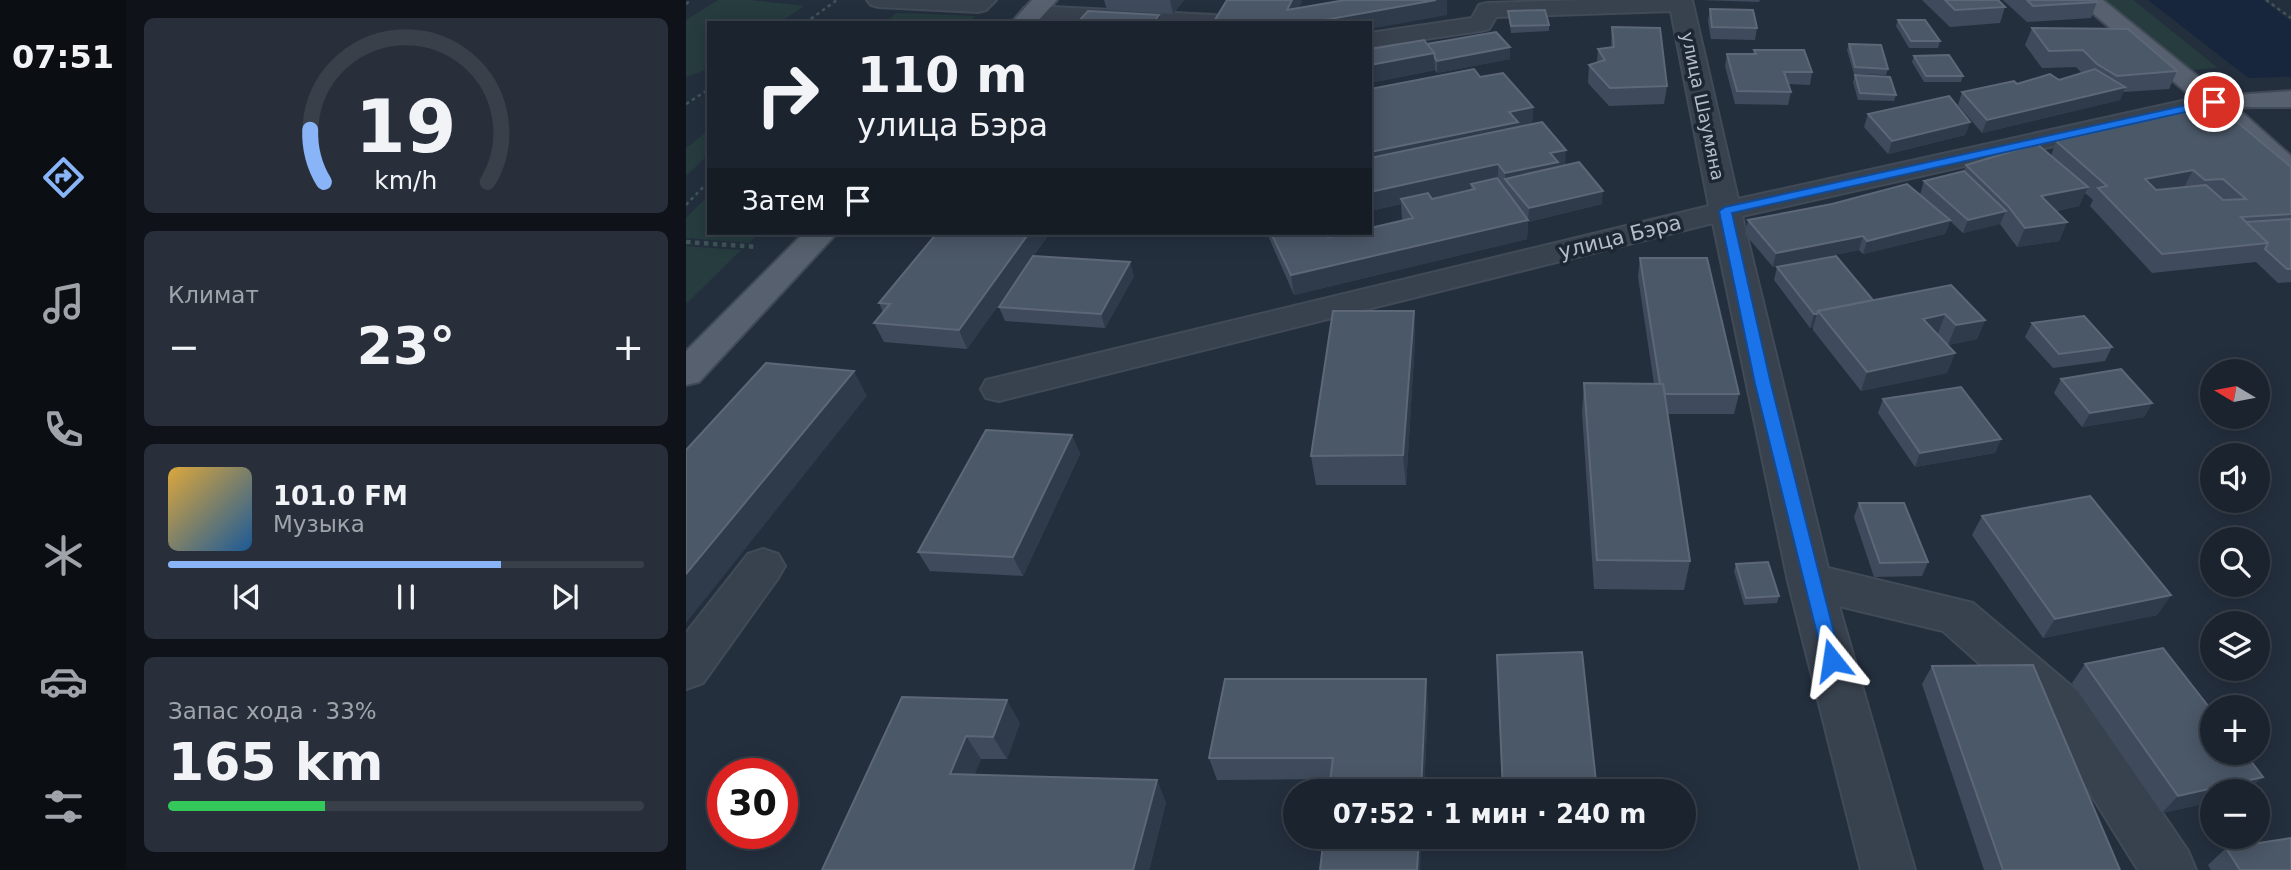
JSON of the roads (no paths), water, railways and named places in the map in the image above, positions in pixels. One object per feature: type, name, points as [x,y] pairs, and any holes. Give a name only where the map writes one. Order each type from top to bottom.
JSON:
[{"type":"main road","points":[[2089,0],[2228,102],[2291,171]]},
{"type":"main road","points":[[2228,102],[2291,99]]},
{"type":"main road","points":[[686,373],[819,235]]},
{"type":"street","points":[[879,0],[978,5],[984,0]]},
{"type":"street","points":[[1215,21],[1228,0]]},
{"type":"street","points":[[1372,40],[1481,24],[1487,10],[1680,2]]},
{"type":"street","name":"улица Шаумяна","points":[[1680,2],[1810,581],[1888,870]]},
{"type":"street","points":[[1033,12],[1196,21]]},
{"type":"street","name":"улица Бэра","points":[[999,389],[1725,211],[2228,102]]},
{"type":"street","points":[[686,669],[763,566]]},
{"type":"street","points":[[1810,581],[1957,615],[2064,709],[2169,870]]},
{"type":"water","points":[[2148,0],[2263,0],[2291,21],[2291,111]]}]
